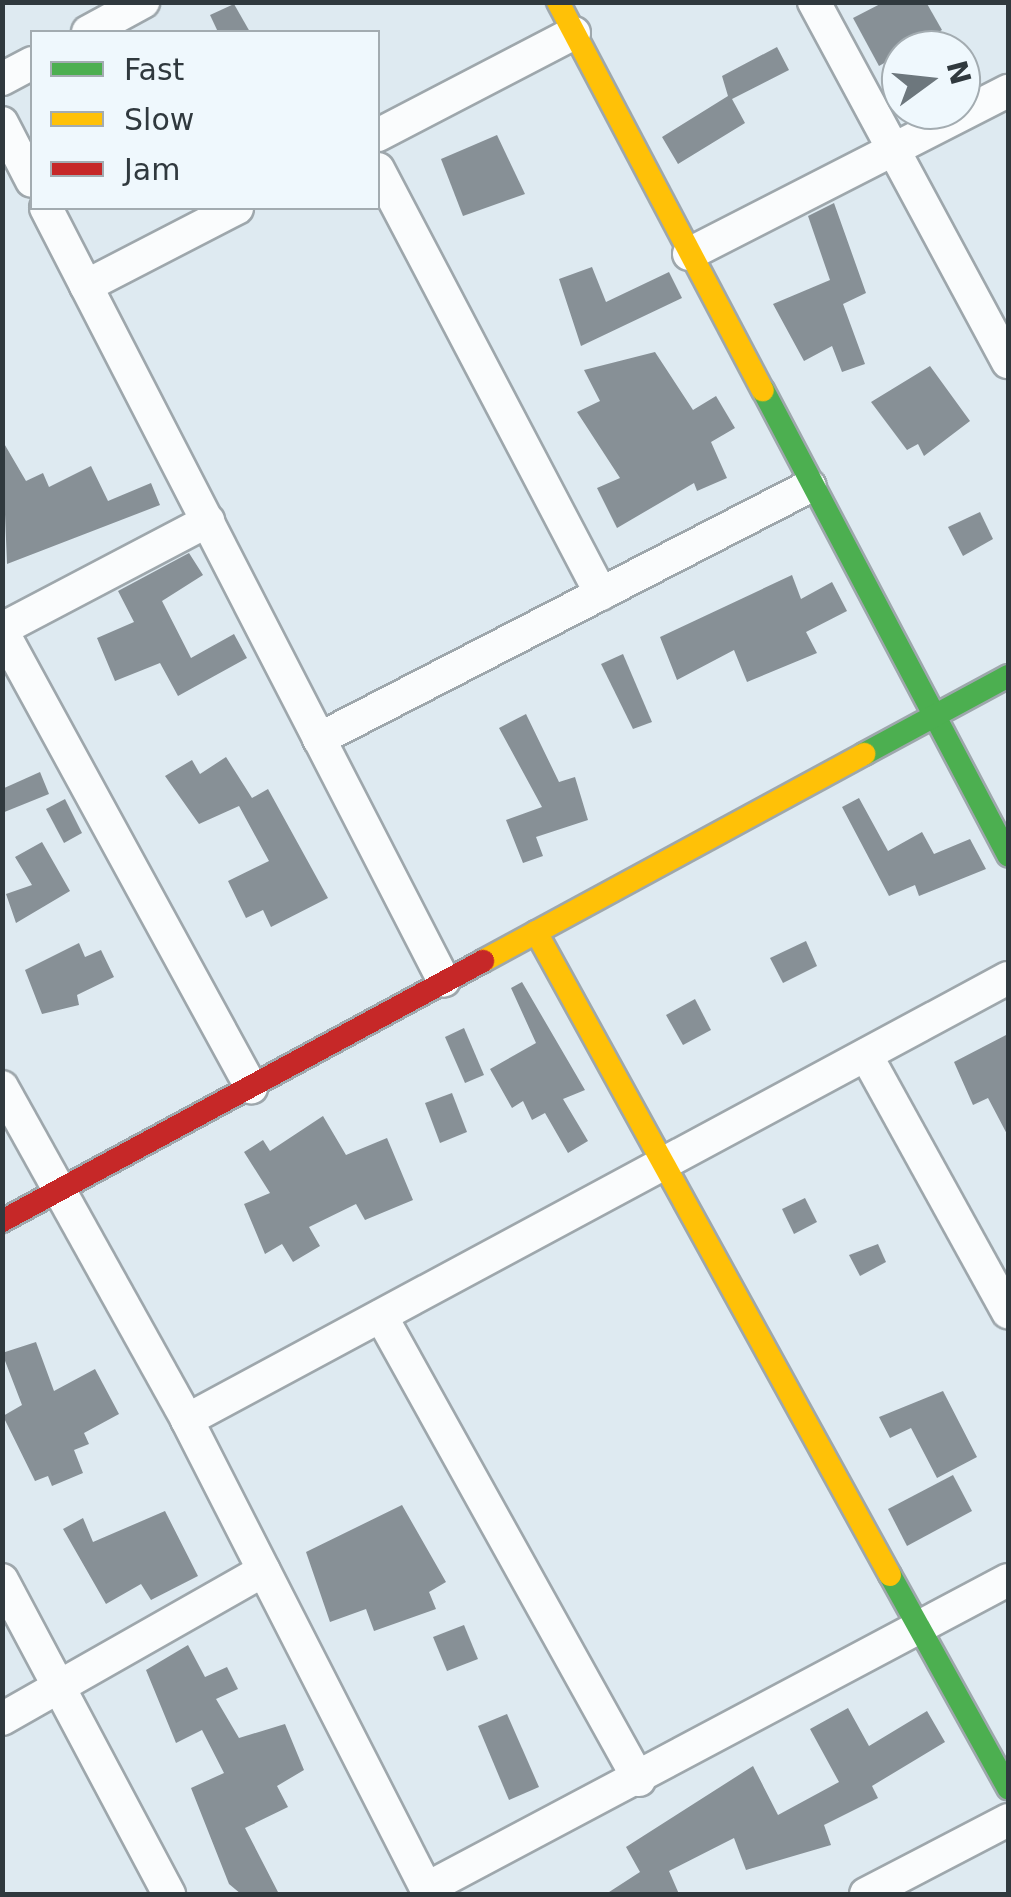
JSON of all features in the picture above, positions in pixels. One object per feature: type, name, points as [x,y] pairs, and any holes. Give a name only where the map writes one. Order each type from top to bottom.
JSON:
[{"type":"street","points":[[92,30],[144,2]]},
{"type":"street","points":[[558,2],[931,718],[1008,855]]},
{"type":"street","points":[[814,2],[1008,362]]},
{"type":"street","points":[[380,133],[574,33]]},
{"type":"street","points":[[2,79],[30,64]]},
{"type":"street","points":[[689,254],[1008,91]]},
{"type":"street","points":[[2,123],[30,177]]},
{"type":"street","points":[[380,173],[601,594]]},
{"type":"street","points":[[47,210],[444,982]]},
{"type":"street","points":[[86,286],[233,210]]},
{"type":"street","points":[[319,739],[810,486]]},
{"type":"street","points":[[208,521],[2,630],[251,1087]]},
{"type":"street","points":[[2,1222],[1008,676]]},
{"type":"street","points":[[536,932],[660,1166],[1008,1788]]},
{"type":"street","points":[[187,1420],[1008,978]]},
{"type":"street","points":[[866,1054],[1008,1312]]},
{"type":"street","points":[[2,1087],[187,1420],[428,1892],[1008,1580]]},
{"type":"street","points":[[380,1316],[639,1780]]},
{"type":"street","points":[[2,1719],[264,1570]]},
{"type":"street","points":[[2,1580],[169,1894]]},
{"type":"street","points":[[866,1894],[1008,1820]]},
{"type":"building","points":[[884,2],[926,2],[942,30],[881,30],[879,66],[853,18]]},
{"type":"building","points":[[234,4],[249,30],[217,30],[210,15]]},
{"type":"building","points":[[777,47],[789,70],[732,99],[745,123],[678,164],[662,137],[728,96],[722,76]]},
{"type":"building","points":[[497,135],[525,194],[463,216],[441,159]]},
{"type":"building","points":[[834,203],[866,293],[843,304],[865,364],[842,372],[832,346],[804,361],[773,304],[830,280],[808,216]]},
{"type":"building","points":[[592,267],[606,302],[669,272],[682,298],[581,346],[559,279]]},
{"type":"building","points":[[655,352],[693,410],[716,396],[735,428],[711,442],[727,478],[697,491],[694,483],[617,528],[597,488],[620,478],[577,412],[600,401],[584,370]]},
{"type":"building","points":[[930,366],[970,421],[924,456],[918,444],[907,450],[871,402]]},
{"type":"building","points":[[2,440],[26,481],[43,473],[49,487],[91,466],[108,501],[151,483],[160,505],[7,564]]},
{"type":"building","points":[[980,512],[993,539],[963,556],[948,527]]},
{"type":"building","points":[[189,553],[203,575],[162,601],[191,658],[234,634],[247,658],[178,696],[160,663],[115,681],[97,638],[134,622],[118,591]]},
{"type":"building","points":[[792,575],[801,599],[832,582],[847,611],[806,632],[817,653],[747,682],[734,650],[677,680],[660,637]]},
{"type":"building","points":[[623,654],[652,722],[633,729],[601,664]]},
{"type":"building","points":[[526,714],[559,782],[575,777],[588,820],[536,837],[543,856],[523,863],[506,820],[542,807],[499,728]]},
{"type":"building","points":[[226,757],[252,798],[268,789],[328,898],[271,927],[263,910],[246,918],[228,881],[269,861],[239,806],[199,824],[165,776],[192,760],[200,774]]},
{"type":"building","points":[[40,772],[49,794],[2,813],[2,789]]},
{"type":"building","points":[[859,798],[888,851],[922,832],[934,854],[970,839],[986,869],[919,896],[915,885],[889,896],[842,807]]},
{"type":"building","points":[[65,799],[82,833],[64,843],[46,809]]},
{"type":"building","points":[[42,842],[70,891],[16,923],[6,894],[32,885],[15,857]]},
{"type":"building","points":[[806,941],[817,966],[783,983],[770,958]]},
{"type":"building","points":[[79,943],[85,957],[101,950],[114,977],[77,995],[79,1005],[42,1014],[25,970]]},
{"type":"building","points":[[522,982],[585,1090],[563,1099],[588,1141],[568,1153],[545,1113],[532,1120],[523,1101],[512,1108],[490,1069],[536,1043],[511,988]]},
{"type":"building","points":[[695,999],[711,1030],[683,1045],[666,1015]]},
{"type":"building","points":[[464,1028],[484,1075],[465,1083],[445,1037]]},
{"type":"building","points":[[1008,1034],[1008,1136],[988,1098],[973,1105],[954,1062]]},
{"type":"building","points":[[452,1093],[467,1132],[440,1143],[425,1103]]},
{"type":"building","points":[[323,1116],[346,1155],[387,1138],[413,1200],[365,1220],[356,1204],[309,1227],[320,1246],[293,1262],[282,1244],[265,1254],[244,1204],[270,1193],[244,1152],[263,1140],[270,1151]]},
{"type":"building","points":[[805,1198],[817,1222],[794,1234],[782,1209]]},
{"type":"building","points":[[878,1244],[886,1262],[860,1276],[849,1255]]},
{"type":"building","points":[[36,1342],[54,1391],[95,1369],[119,1414],[84,1433],[89,1444],[74,1450],[83,1473],[52,1486],[48,1476],[35,1481],[3,1416],[22,1405],[2,1353]]},
{"type":"building","points":[[943,1391],[977,1457],[937,1478],[911,1428],[890,1438],[879,1417]]},
{"type":"building","points":[[953,1475],[972,1511],[907,1546],[888,1509]]},
{"type":"building","points":[[402,1505],[446,1582],[429,1592],[436,1609],[374,1631],[366,1609],[330,1622],[306,1552]]},
{"type":"building","points":[[165,1511],[198,1576],[151,1600],[141,1584],[106,1604],[63,1529],[83,1518],[93,1542]]},
{"type":"building","points":[[464,1625],[478,1659],[447,1671],[433,1637]]},
{"type":"building","points":[[188,1645],[205,1677],[227,1667],[238,1689],[216,1699],[239,1738],[285,1724],[304,1770],[277,1786],[288,1807],[245,1828],[279,1894],[241,1894],[229,1884],[191,1788],[224,1773],[202,1730],[176,1743],[146,1670]]},
{"type":"building","points":[[848,1708],[869,1746],[927,1711],[945,1742],[872,1786],[878,1798],[824,1825],[831,1845],[746,1870],[734,1838],[669,1871],[679,1894],[606,1894],[640,1872],[626,1847],[753,1766],[778,1815],[839,1782],[810,1729]]},
{"type":"building","points":[[507,1714],[539,1787],[509,1800],[478,1726]]},
{"type":"traffic: fast","points":[[763,390],[1008,855]]},
{"type":"traffic: fast","points":[[864,754],[1008,676]]},
{"type":"traffic: fast","points":[[890,1575],[1008,1788]]},
{"type":"traffic: slow","points":[[558,2],[763,390]]},
{"type":"traffic: slow","points":[[483,961],[864,754]]},
{"type":"traffic: slow","points":[[536,932],[890,1575]]},
{"type":"traffic: jam","points":[[2,1221],[483,961]]}]
